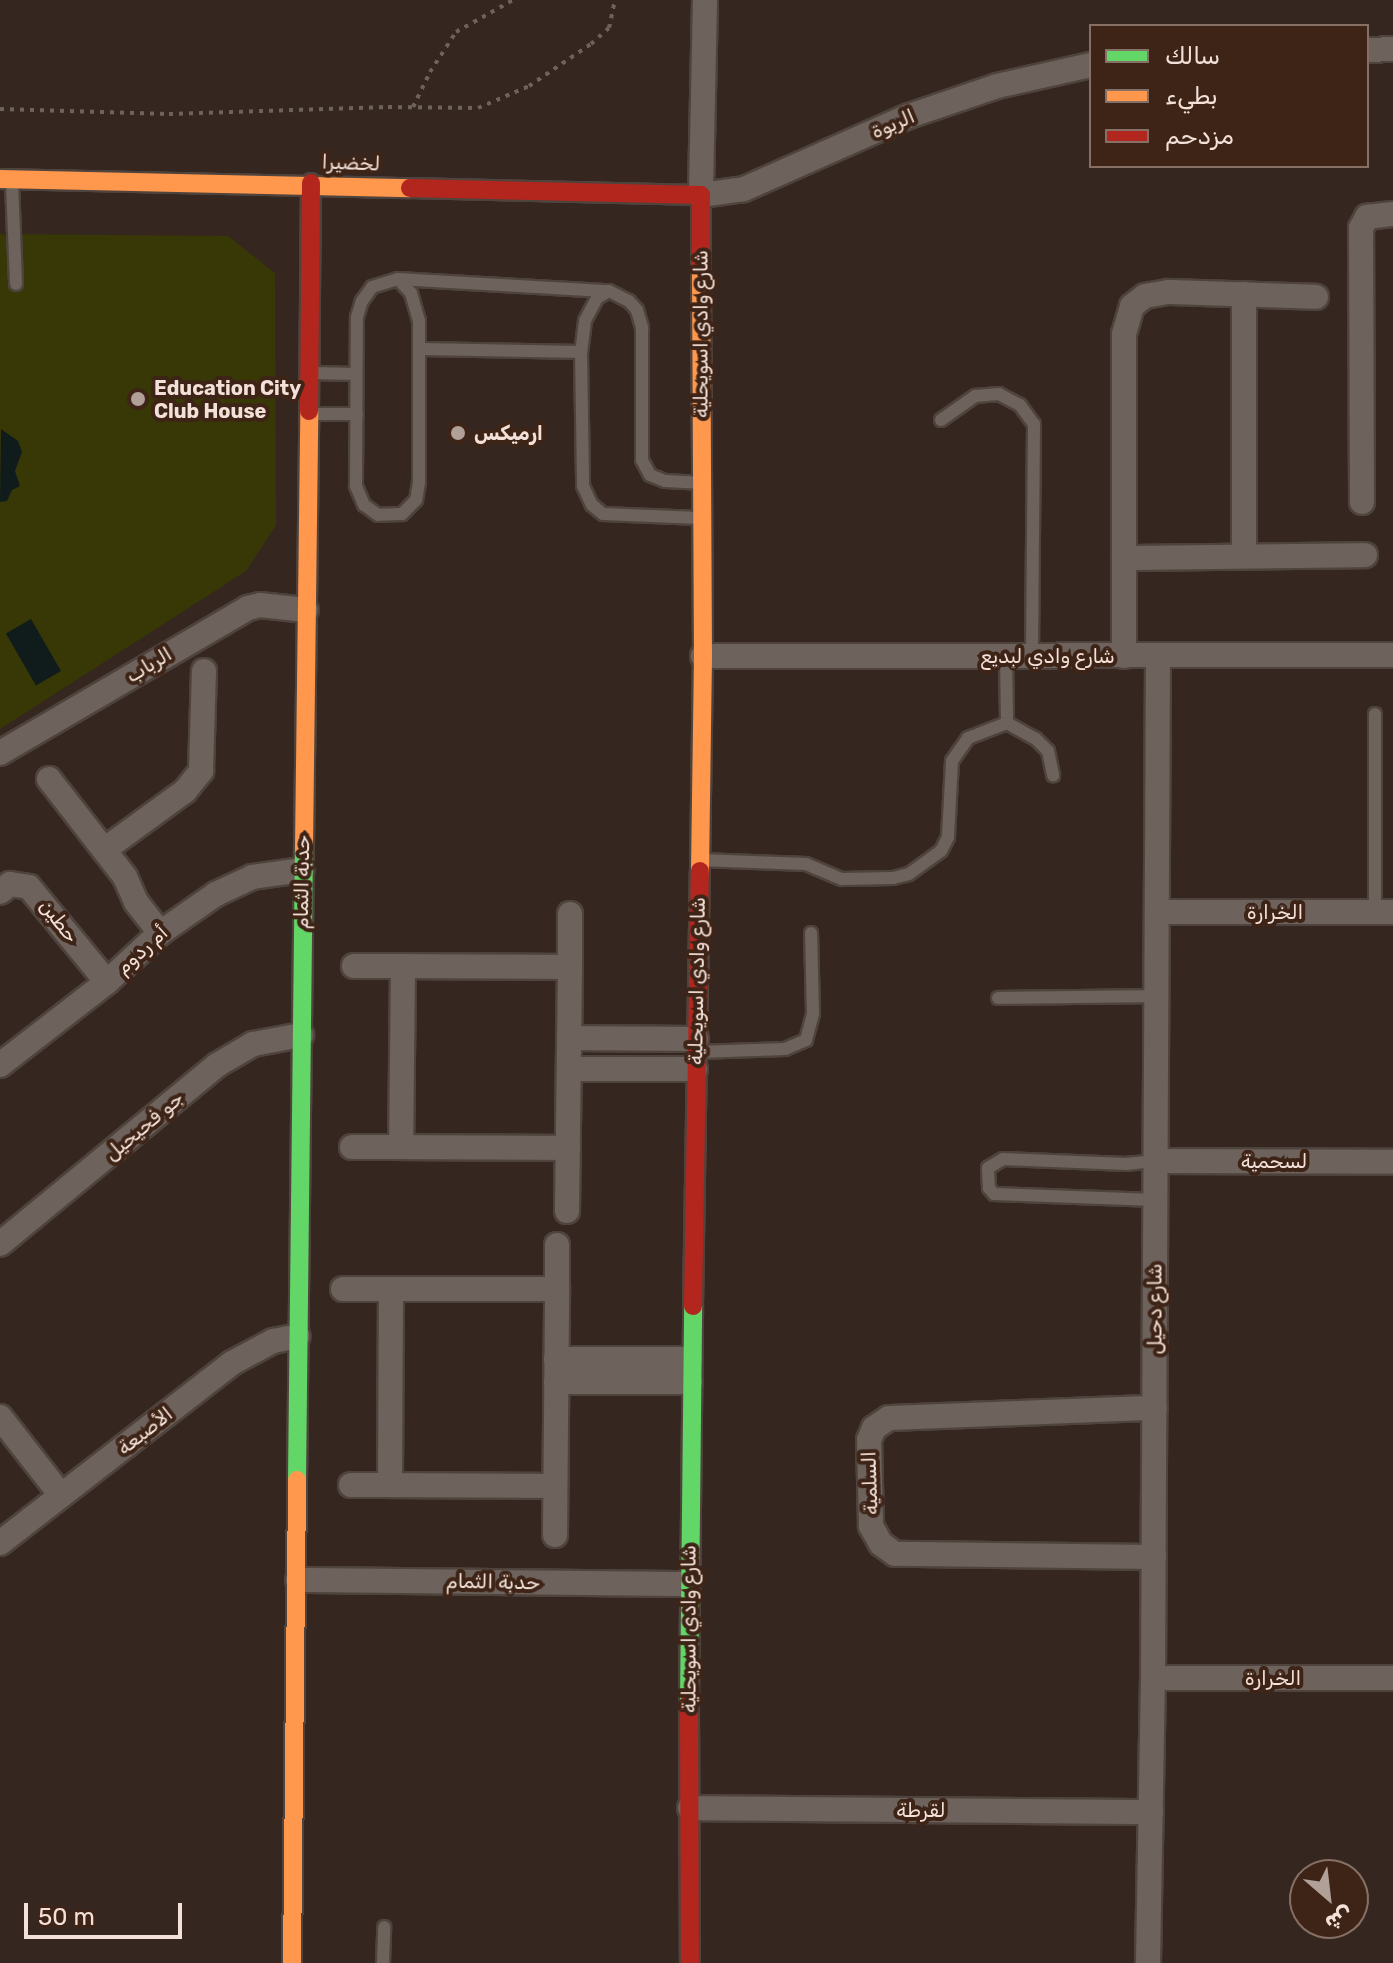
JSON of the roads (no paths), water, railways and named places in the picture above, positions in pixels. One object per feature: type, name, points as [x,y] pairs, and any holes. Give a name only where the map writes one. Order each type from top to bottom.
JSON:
[{"type":"street","name":"شارع وادي اسويحلية","points":[[690,1963],[688,1584],[703,656],[701,195],[705,0]]},
{"type":"street","points":[[1369,50],[1393,49]]},
{"type":"street","name":"الربوة","points":[[701,195],[744,189],[909,116],[982,91],[1089,65]]},
{"type":"street","name":"لخضيرا","points":[[6,179],[311,183],[701,195]]},
{"type":"street","name":"حدبة الثمام","points":[[292,1963],[311,183]]},
{"type":"street","points":[[1362,502],[1361,228],[1367,217],[1393,214]]},
{"type":"street","points":[[1124,656],[1124,334],[1132,306],[1145,296],[1168,292],[1316,297]]},
{"type":"street","points":[[1244,294],[1244,556]]},
{"type":"street","points":[[1124,558],[1365,555]]},
{"type":"street","name":"الرباب","points":[[0,753],[248,608],[260,605],[306,610]]},
{"type":"street","name":"شارع وادي لبديع","points":[[703,656],[1393,655]]},
{"type":"street","name":"شارع دحيل","points":[[1148,1963],[1154,1557],[1158,656]]},
{"type":"street","points":[[104,850],[185,791],[201,771],[204,671]]},
{"type":"street","points":[[49,779],[125,877],[146,892],[166,928]]},
{"type":"street","name":"أم ردوم","points":[[0,1065],[107,982],[166,928],[236,883],[302,870]]},
{"type":"street","name":"حطين","points":[[0,892],[10,884],[29,887],[107,982]]},
{"type":"street","name":"الخرارة","points":[[1157,912],[1384,912]]},
{"type":"street","points":[[567,1211],[570,914]]},
{"type":"street","points":[[354,966],[570,967]]},
{"type":"street","points":[[401,1147],[403,966]]},
{"type":"street","name":"جو فحيحيل","points":[[0,1244],[237,1051],[275,1038],[301,1035]]},
{"type":"street","points":[[569,1038],[695,1053]]},
{"type":"street","points":[[569,1069],[695,1053]]},
{"type":"street","points":[[352,1147],[568,1148]]},
{"type":"street","name":"لسحمية","points":[[1156,1161],[1393,1162]]},
{"type":"street","points":[[555,1535],[557,1245]]},
{"type":"street","points":[[343,1289],[557,1289]]},
{"type":"street","points":[[390,1485],[391,1289]]},
{"type":"street","name":"الأصبعة","points":[[0,1543],[232,1363],[273,1341],[298,1336]]},
{"type":"street","points":[[556,1370],[690,1371]]},
{"type":"street","name":"السلمية","points":[[1154,1557],[895,1554],[881,1544],[871,1526],[869,1440],[874,1428],[889,1418],[1155,1408]]},
{"type":"street","points":[[0,1417],[61,1495]]},
{"type":"street","points":[[351,1485],[555,1486]]},
{"type":"street","name":"حدبة الثمام","points":[[298,1580],[688,1584]]},
{"type":"street","name":"الخرارة","points":[[1153,1678],[1393,1678]]},
{"type":"street","name":"لقرطة","points":[[690,1808],[1151,1812]]},
{"type":"lane","points":[[6,179],[14,278]]},
{"type":"lane","points":[[398,279],[407,287],[417,305],[422,349],[419,482],[416,500],[402,514],[378,515],[358,497],[357,317],[362,301],[372,287],[398,279],[609,291],[637,310],[642,328],[642,460],[647,473],[665,481],[702,483]]},
{"type":"lane","points":[[609,291],[597,298],[589,311],[581,352],[583,486],[592,505],[603,514],[702,518]]},
{"type":"lane","points":[[422,349],[581,352]]},
{"type":"lane","points":[[308,373],[356,374]]},
{"type":"lane","points":[[941,420],[975,396],[999,394],[1020,405],[1034,424],[1032,656]]},
{"type":"lane","points":[[307,414],[357,414]]},
{"type":"lane","points":[[1006,656],[1007,723]]},
{"type":"lane","points":[[1375,714],[1384,912]]},
{"type":"lane","points":[[699,860],[806,864],[842,879],[893,878],[909,874],[941,851],[948,837],[952,761],[968,738],[1007,723],[1036,739],[1048,751],[1053,775]]},
{"type":"lane","points":[[695,1053],[785,1049],[806,1040],[813,1013],[811,933]]},
{"type":"lane","points":[[998,998],[1156,996]]},
{"type":"lane","points":[[1155,1200],[994,1194],[989,1188],[988,1168],[1003,1159],[1126,1164],[1156,1161]]},
{"type":"lane","points":[[383,1963],[384,1927]]},
{"type":"place","name":"Education City Club House","points":[[138,399]]},
{"type":"place","name":"ارميكس","points":[[458,433]]}]
